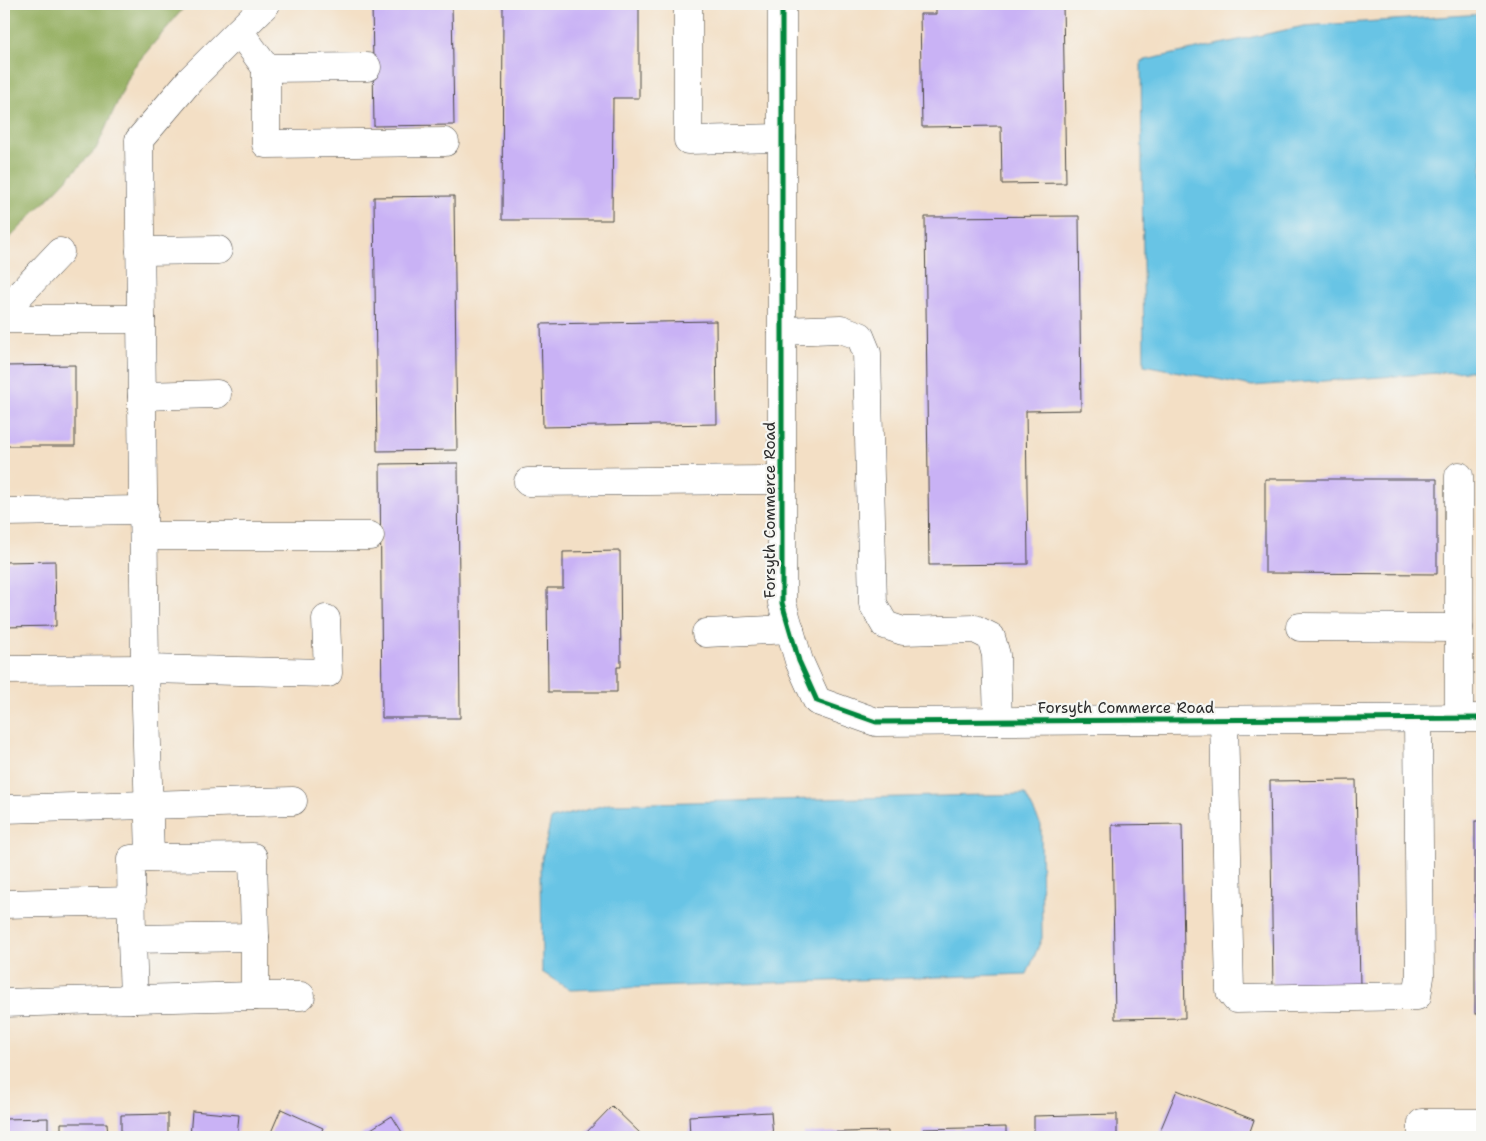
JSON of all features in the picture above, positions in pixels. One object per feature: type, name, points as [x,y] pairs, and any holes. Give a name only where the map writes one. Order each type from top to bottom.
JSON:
[{"type":"street","points":[[150,858],[145,669],[139,140],[190,80],[266,4]]},
{"type":"street","points":[[688,4],[688,140],[782,138]]},
{"type":"street","name":"Forsyth Commerce Road","points":[[782,4],[782,604],[798,661],[817,701],[876,722],[1471,718]]},
{"type":"street","points":[[239,31],[266,68],[266,144],[445,142]]},
{"type":"street","points":[[266,68],[367,67]]},
{"type":"street","points":[[140,251],[218,250]]},
{"type":"street","points":[[4,311],[60,252]]},
{"type":"street","points":[[4,319],[141,319]]},
{"type":"street","points":[[782,331],[841,329],[860,336],[867,353],[873,604],[885,625],[903,631],[975,629],[991,637],[996,656],[998,721]]},
{"type":"street","points":[[142,396],[217,394]]},
{"type":"street","points":[[1460,476],[1460,628],[1471,718]]},
{"type":"street","points":[[528,482],[782,480]]},
{"type":"street","points":[[4,512],[144,523],[370,536]]},
{"type":"street","points":[[4,670],[145,669],[328,673],[326,619]]},
{"type":"street","points":[[1300,627],[1460,628]]},
{"type":"street","points":[[706,633],[790,629]]},
{"type":"street","points":[[1224,720],[1230,991],[1236,999],[1417,996],[1420,977],[1418,719]]},
{"type":"street","points":[[4,809],[293,801]]},
{"type":"street","points":[[134,998],[131,858],[253,857],[255,996]]},
{"type":"street","points":[[4,904],[132,902]]},
{"type":"street","points":[[132,939],[255,937]]},
{"type":"street","points":[[4,1003],[134,998],[302,996]]},
{"type":"street","points":[[1422,1137],[1422,1123],[1482,1123]]},
{"type":"green space","points":[[4,4],[187,4],[133,68],[96,149],[4,244]]},
{"type":"water","points":[[1482,14],[1482,370],[1252,386],[1144,365],[1141,61],[1304,26]]},
{"type":"water","points":[[1025,794],[1041,825],[1042,938],[1027,974],[570,990],[542,972],[541,863],[551,819],[609,804]]},
{"type":"building","points":[[372,4],[452,4],[454,125],[374,126]]},
{"type":"building","points":[[503,4],[639,4],[639,98],[613,98],[612,220],[502,220]]},
{"type":"building","points":[[936,4],[1063,4],[1066,183],[1002,184],[1001,126],[922,127],[920,14],[936,14]]},
{"type":"building","points":[[454,196],[457,450],[377,451],[374,197]]},
{"type":"building","points":[[1079,216],[1081,410],[1026,411],[1028,564],[929,565],[925,217]]},
{"type":"building","points":[[716,321],[717,424],[543,427],[541,324]]},
{"type":"building","points":[[75,365],[75,446],[4,446],[4,366]]},
{"type":"building","points":[[458,463],[460,718],[382,718],[380,464]]},
{"type":"building","points":[[1265,479],[1437,479],[1437,574],[1265,573]]},
{"type":"building","points":[[620,551],[621,667],[617,667],[617,692],[548,692],[547,588],[563,588],[563,552]]},
{"type":"building","points":[[55,561],[56,626],[4,627],[4,562]]},
{"type":"building","points":[[1356,780],[1360,986],[1273,987],[1270,781]]},
{"type":"building","points":[[1475,821],[1482,821],[1482,1014],[1475,1014]]},
{"type":"building","points":[[1182,824],[1185,1018],[1115,1019],[1112,825]]},
{"type":"building","points":[[1177,1090],[1254,1120],[1248,1137],[1175,1137],[1160,1131]]},
{"type":"building","points":[[612,1106],[643,1136],[582,1137]]},
{"type":"building","points":[[281,1109],[323,1128],[319,1137],[269,1137]]},
{"type":"building","points":[[192,1111],[239,1115],[237,1137],[190,1137]]},
{"type":"building","points":[[771,1112],[773,1137],[690,1137],[689,1116]]},
{"type":"building","points":[[168,1114],[168,1137],[121,1137],[121,1115]]},
{"type":"building","points":[[1117,1114],[1117,1137],[1034,1137],[1034,1116]]},
{"type":"building","points":[[392,1116],[405,1137],[358,1137]]},
{"type":"building","points":[[48,1118],[48,1137],[4,1137],[4,1119]]},
{"type":"building","points":[[61,1123],[107,1123],[108,1137],[61,1137]]},
{"type":"building","points":[[1006,1127],[1006,1137],[923,1137],[923,1129]]},
{"type":"building","points":[[888,1131],[888,1137],[804,1137],[804,1133]]},
{"type":"cycle path","points":[[782,4],[782,603],[799,661],[817,701],[876,722],[1482,718]]}]
